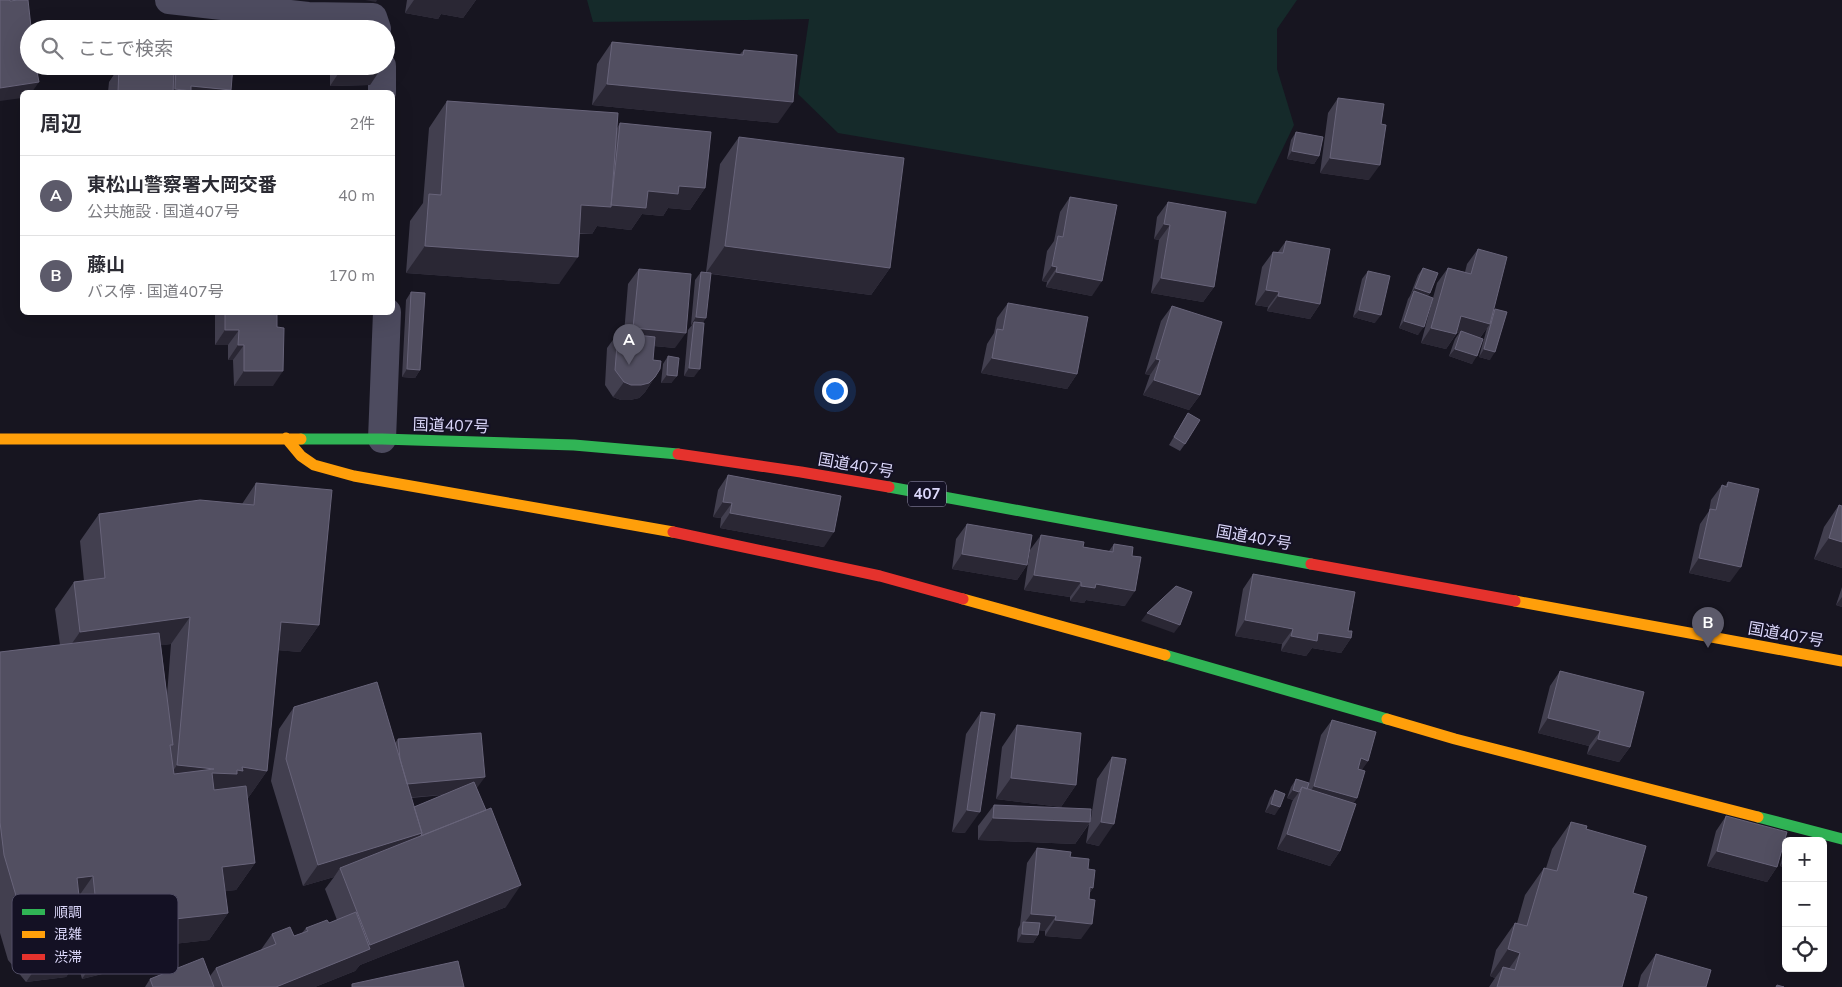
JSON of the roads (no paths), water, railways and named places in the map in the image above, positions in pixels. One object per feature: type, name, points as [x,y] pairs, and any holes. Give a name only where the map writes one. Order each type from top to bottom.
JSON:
[{"type":"main road","points":[[286,438],[301,456],[314,465],[354,476],[657,529],[880,576],[1141,648],[1456,739],[1842,839]]},
{"type":"main road","name":"国道407号","points":[[0,439],[382,439],[574,445],[679,454],[801,472],[1842,661]]},
{"type":"street","points":[[169,0],[308,8],[373,17],[374,20]]},
{"type":"street","points":[[382,75],[382,90]]},
{"type":"street","points":[[382,439],[387,315]]},
{"type":"place","name":"東松山警察署大岡交番","points":[[629,365]]},
{"type":"place","name":"藤山","points":[[1708,648]]}]
